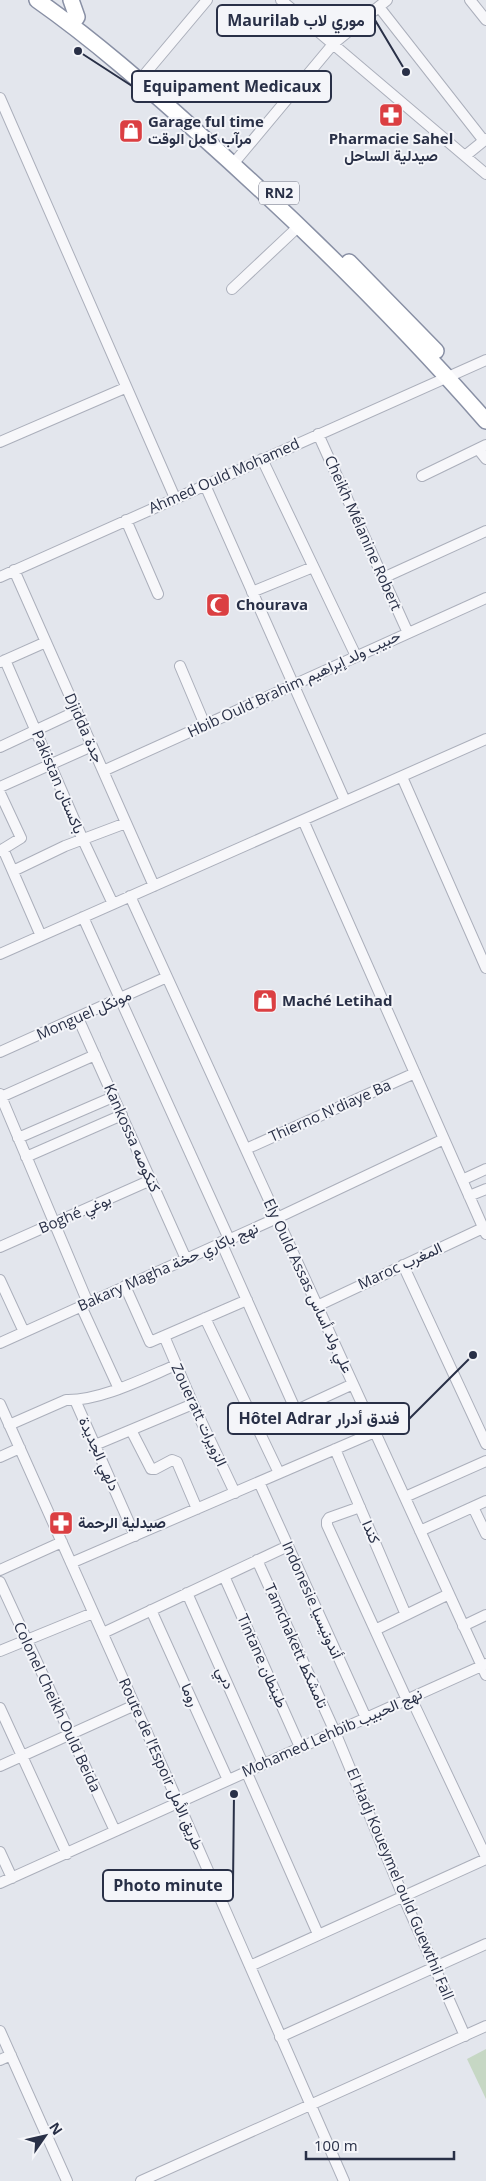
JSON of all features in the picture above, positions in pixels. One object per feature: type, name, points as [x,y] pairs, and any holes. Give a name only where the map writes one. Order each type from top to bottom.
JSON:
[{"type":"highway","name":"RN2","points":[[37,0],[74,21]]},
{"type":"highway","name":"RN2","points":[[54,0],[74,21],[236,160],[373,286],[453,376],[486,421]]},
{"type":"highway","points":[[72,0],[74,21]]},
{"type":"highway","name":"RN2","points":[[236,160],[299,226],[453,376],[486,405]]},
{"type":"street","points":[[141,77],[207,0]]},
{"type":"street","points":[[281,0],[334,43],[486,174]]},
{"type":"street","points":[[470,0],[486,20]]},
{"type":"street","points":[[236,160],[334,43],[383,3],[485,140],[464,156]]},
{"type":"street","points":[[0,98],[125,388],[175,498]]},
{"type":"street","points":[[232,289],[299,226]]},
{"type":"street","name":"Ahmed Ould Mohamed","points":[[0,576],[486,360]]},
{"type":"street","points":[[1,438],[125,388]]},
{"type":"street","name":"Cheikh Mélanine Robert","points":[[318,434],[408,632]]},
{"type":"street","points":[[422,476],[482,447],[486,459]]},
{"type":"street","points":[[262,459],[356,656]]},
{"type":"street","points":[[205,485],[345,801]]},
{"type":"street","points":[[126,520],[158,594]]},
{"type":"street","points":[[383,578],[486,531]]},
{"type":"street","points":[[252,592],[313,567]]},
{"type":"street","name":"Djidda جدة","points":[[14,570],[154,886]]},
{"type":"street","name":"Hbib Ould Brahim حبيب ولد إبراهيم","points":[[103,771],[486,598]]},
{"type":"street","points":[[3,661],[46,642]]},
{"type":"street","name":"Pakistan باكستان","points":[[3,661],[52,764],[83,840],[113,904]]},
{"type":"street","points":[[180,666],[206,725]]},
{"type":"street","points":[[1,745],[78,711]]},
{"type":"street","points":[[0,954],[486,739]]},
{"type":"street","points":[[0,787],[92,746]]},
{"type":"street","points":[[402,776],[486,968]]},
{"type":"street","points":[[0,793],[21,838],[1,850],[41,936]]},
{"type":"street","points":[[303,820],[485,1231]]},
{"type":"street","points":[[12,871],[65,846],[126,823]]},
{"type":"street","name":"Ely Ould Assas علي ولد أساس","points":[[130,896],[463,1626],[485,1668]]},
{"type":"street","points":[[83,917],[121,999],[225,1240],[247,1300],[296,1410]]},
{"type":"street","name":"Monguel مونكل","points":[[0,1052],[167,977]]},
{"type":"street","name":"Kankossa كنكوصه","points":[[78,1018],[186,1259]]},
{"type":"street","points":[[95,1055],[1,1095],[26,1158],[56,1223],[85,1304],[119,1389]]},
{"type":"street","name":"Thierno N'diaye Ba","points":[[246,1149],[415,1073]]},
{"type":"street","points":[[18,1138],[113,1096]]},
{"type":"street","points":[[26,1158],[122,1115]]},
{"type":"street","name":"Bakary Magha نهج باكاري حخة","points":[[0,1343],[277,1218],[444,1139]]},
{"type":"street","points":[[462,1180],[486,1169]]},
{"type":"street","name":"Boghé بوغي","points":[[0,1247],[151,1180]]},
{"type":"street","points":[[469,1196],[486,1189]]},
{"type":"street","name":"Maroc المغرب","points":[[317,1306],[403,1265],[485,1231]]},
{"type":"street","points":[[403,1265],[486,1444]]},
{"type":"street","points":[[0,1280],[24,1332]]},
{"type":"street","points":[[126,1286],[150,1342],[247,1300]]},
{"type":"street","points":[[206,1318],[279,1473]]},
{"type":"street","name":"Zoueratt الزويرات","points":[[164,1336],[193,1404],[235,1492]]},
{"type":"street","points":[[9,1425],[66,1400],[75,1400],[119,1389],[176,1365]]},
{"type":"street","points":[[258,1428],[353,1384]]},
{"type":"street","name":"دلهي الجديدة","points":[[75,1400],[135,1536]]},
{"type":"street","name":"Route de l’Espoir طريق الأمل","points":[[0,1404],[178,1802],[344,2181]]},
{"type":"street","points":[[95,1445],[193,1404]]},
{"type":"street","points":[[131,1430],[151,1469],[155,1470],[172,1460],[177,1462],[197,1509]]},
{"type":"street","points":[[72,1563],[375,1432]]},
{"type":"street","points":[[0,1457],[20,1448]]},
{"type":"street","name":"كندا","points":[[335,1449],[406,1614]]},
{"type":"street","points":[[405,1497],[486,1461]]},
{"type":"street","name":"Indonesie أندونيسيا","points":[[258,1482],[366,1718]]},
{"type":"street","points":[[420,1531],[486,1501]]},
{"type":"street","points":[[250,1966],[486,1858],[375,1630],[327,1525],[329,1518],[360,1506]]},
{"type":"street","points":[[473,1507],[486,1534]]},
{"type":"street","points":[[0,1570],[62,1542]]},
{"type":"street","points":[[103,1633],[288,1546]]},
{"type":"street","name":"Tamchakett تامشكط","points":[[257,1560],[335,1732]]},
{"type":"street","name":"Tintane طينطان","points":[[224,1576],[300,1747]]},
{"type":"street","name":"Colonel Cheikh Ould Beida","points":[[0,1582],[115,1831]]},
{"type":"street","name":"دبي","points":[[187,1593],[263,1764]]},
{"type":"street","points":[[375,1630],[449,1594]]},
{"type":"street","name":"روما","points":[[151,1610],[228,1780]]},
{"type":"street","points":[[0,1651],[94,1613]]},
{"type":"street","points":[[463,1626],[486,1615]]},
{"type":"street","name":"Mohamed Lehbib نهج الحبيب","points":[[0,1883],[300,1747],[485,1668]]},
{"type":"street","points":[[0,1766],[135,1705]]},
{"type":"street","points":[[0,1708],[67,1854]]},
{"type":"street","name":"El Hadj Koueymel ould Guewthil Fall","points":[[335,1732],[403,1896],[465,2036]]},
{"type":"street","points":[[246,1771],[318,1934]]},
{"type":"street","points":[[0,1852],[12,1878]]},
{"type":"street","points":[[280,2037],[486,1944]]},
{"type":"street","points":[[141,2181],[486,2026]]},
{"type":"street","points":[[0,2031],[67,2181]]},
{"type":"street","points":[[0,2060],[11,2055]]},
{"type":"green space","points":[[486,2049],[486,2099],[467,2059]]},
{"type":"place","name":"Equipament Medicaux","points":[[78,51]]},
{"type":"place","name":"Maurilab موري لاب","points":[[406,72]]},
{"type":"place","name":"Pharmacie Sahel صيدلية الساحل","points":[[391,115]]},
{"type":"place","name":"Garage ful time مرآب كامل الوقت","points":[[131,131]]},
{"type":"place","name":"Chourava","points":[[218,605]]},
{"type":"place","name":"Maché Letihad","points":[[265,1001]]},
{"type":"place","name":"Hôtel Adrar فندق أدرار","points":[[473,1355]]},
{"type":"place","name":"صيدلية الرحمة","points":[[61,1523]]},
{"type":"place","name":"Photo minute","points":[[234,1794]]}]
